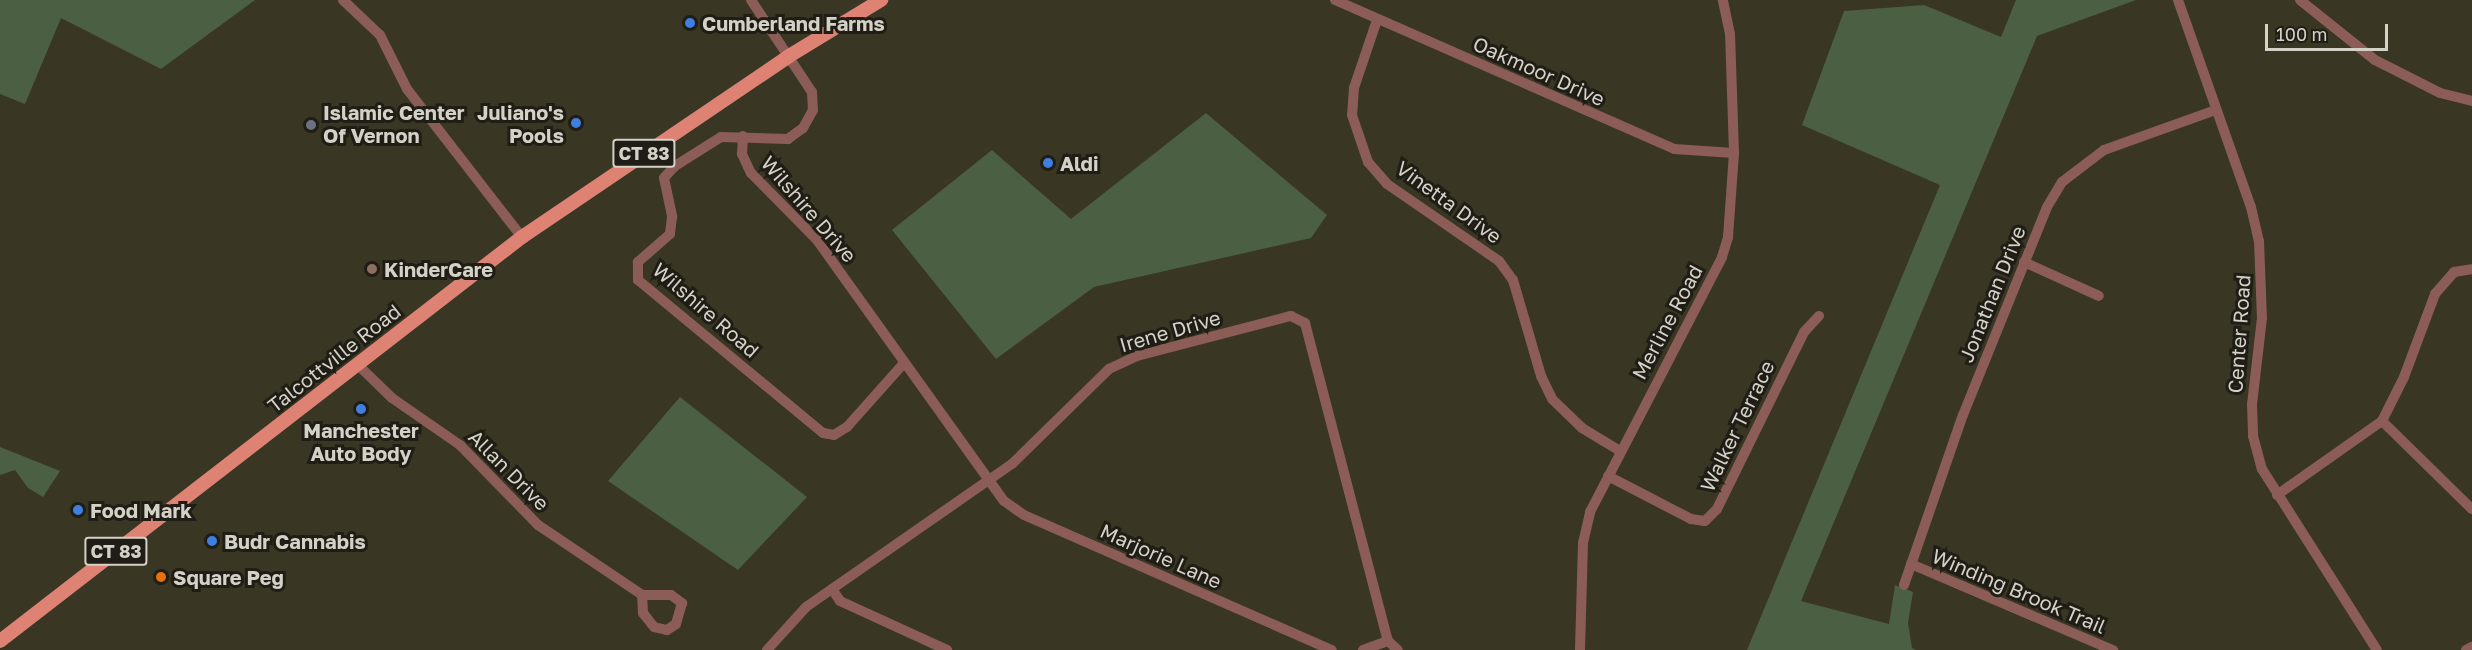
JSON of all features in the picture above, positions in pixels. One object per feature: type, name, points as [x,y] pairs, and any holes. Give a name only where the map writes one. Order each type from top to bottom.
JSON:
[{"type":"main road","name":"Talcottville Road","points":[[0,641],[522,237],[789,56],[881,0]]},
{"type":"street","points":[[343,0],[380,35],[407,89],[522,237]]},
{"type":"street","name":"Wilshire Drive","points":[[750,0],[812,92],[813,110],[803,128],[788,139],[771,141],[743,136],[742,154],[751,173],[817,240],[986,479]]},
{"type":"street","name":"Oakmoor Drive","points":[[1335,0],[1674,149],[1734,153]]},
{"type":"street","name":"Merline Road","points":[[1580,650],[1583,543],[1590,512],[1722,256],[1732,215],[1734,153],[1730,34],[1723,0]]},
{"type":"street","name":"Center Road","points":[[2178,0],[2217,110],[2259,241],[2262,318],[2252,404],[2253,436],[2262,469],[2377,650]]},
{"type":"street","points":[[2300,0],[2375,60],[2440,93],[2472,101]]},
{"type":"street","name":"Vinetta Drive","points":[[1377,20],[1359,68],[1352,115],[1368,162],[1388,184],[1499,261],[1513,280],[1541,376],[1552,399],[1582,428],[1620,451]]},
{"type":"street","name":"Jonathan Drive","points":[[1904,585],[1963,416],[2047,207],[2062,182],[2104,150],[2217,110]]},
{"type":"street","name":"Wilshire Road","points":[[743,136],[721,137],[697,150],[664,178],[672,217],[670,234],[638,262],[638,280],[823,432],[834,435],[847,427],[904,363]]},
{"type":"street","points":[[2024,262],[2099,296]]},
{"type":"street","points":[[2277,495],[2382,421],[2404,377],[2435,294],[2454,272],[2472,269]]},
{"type":"street","name":"Walker Terrace","points":[[1608,476],[1691,519],[1705,521],[1717,509],[1804,332],[1819,316]]},
{"type":"street","name":"Irene Drive","points":[[767,650],[806,607],[986,479],[1012,464],[1109,369],[1137,356],[1299,317],[1305,323],[1388,641]]},
{"type":"street","name":"Allan Drive","points":[[357,364],[392,398],[459,445],[537,525],[642,595]]},
{"type":"street","points":[[2382,421],[2472,509]]},
{"type":"street","name":"Marjorie Lane","points":[[986,479],[1004,501],[1024,515],[1332,650]]},
{"type":"street","name":"Winding Brook Trail","points":[[1911,564],[2113,650]]},
{"type":"street","points":[[832,589],[840,601],[947,650]]},
{"type":"street","points":[[1363,650],[1388,641],[1398,650]]},
{"type":"street","points":[[2466,650],[2472,647]]},
{"type":"green space","points":[[0,0],[255,0],[161,69],[61,18],[25,104],[0,94]]},
{"type":"green space","points":[[2016,0],[2136,0],[2037,36],[1801,601],[1889,624],[1895,585],[1913,592],[1908,623],[1912,648],[1916,650],[1747,650],[1940,185],[1802,125],[1844,11],[1924,5],[2001,37]]},
{"type":"green space","points":[[1206,113],[1327,215],[1311,238],[1094,287],[996,359],[892,230],[992,150],[1071,219]]},
{"type":"green space","points":[[680,397],[807,497],[738,570],[608,481]]},
{"type":"green space","points":[[0,447],[60,471],[43,497],[28,488],[15,470],[0,475]]},
{"type":"place","name":"Cumberland Farms","points":[[690,23]]},
{"type":"place","name":"Juliano's Pools","points":[[576,123]]},
{"type":"place","name":"Islamic Center Of Vernon","points":[[311,125]]},
{"type":"place","name":"Aldi","points":[[1048,163]]},
{"type":"place","name":"KinderCare","points":[[372,269]]},
{"type":"place","name":"Manchester Auto Body","points":[[361,409]]},
{"type":"place","name":"Food Mark","points":[[78,510]]},
{"type":"place","name":"Budr Cannabis","points":[[212,541]]},
{"type":"place","name":"Square Peg","points":[[161,577]]}]
